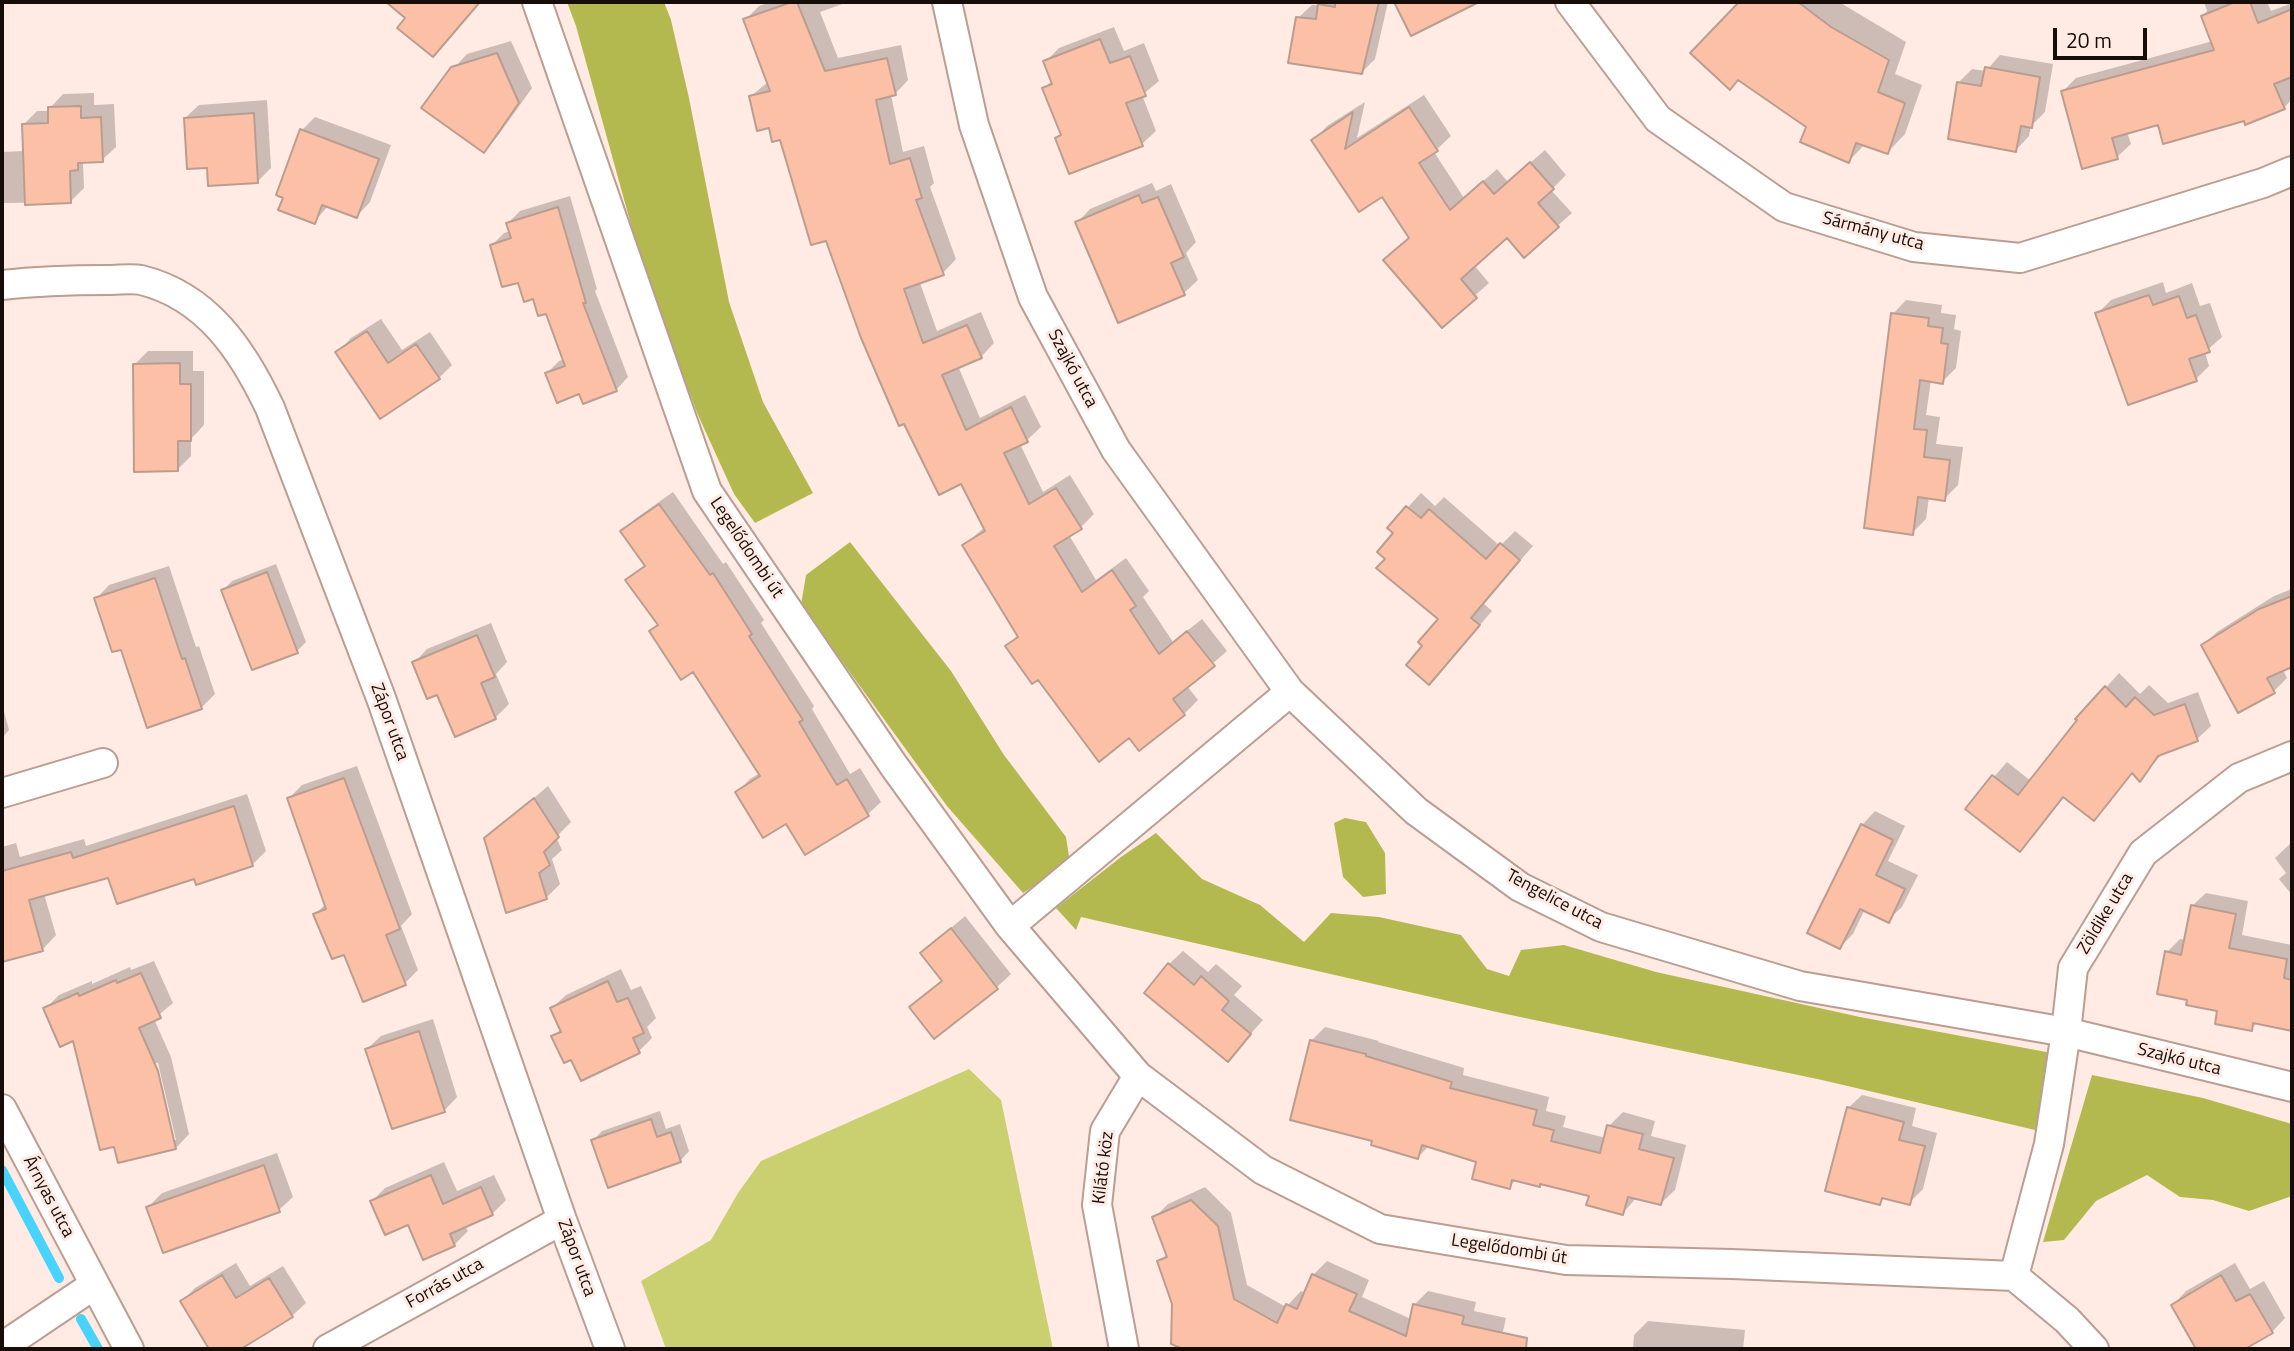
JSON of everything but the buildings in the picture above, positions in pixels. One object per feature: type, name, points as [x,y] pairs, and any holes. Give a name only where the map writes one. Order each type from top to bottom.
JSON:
[{"type":"street","name":"Legelődombi út","points":[[537,2],[707,491],[894,766],[1010,926],[1138,1076],[1263,1170],[1380,1228],[1566,1260],[2014,1276]]},
{"type":"street","name":"Szajkó utca","points":[[947,2],[974,125],[1033,297],[1116,450],[1290,692]]},
{"type":"street","name":"Sármány utca","points":[[1570,2],[1658,119],[1784,207],[1914,247],[2020,258],[2292,172]]},
{"type":"street","name":"Zápor utca","points":[[2,285],[55,280],[140,280],[184,297],[215,320],[257,380],[381,698],[562,1220],[610,1349]]},
{"type":"street","points":[[1010,926],[1290,692]]},
{"type":"street","name":"Tengelice utca","points":[[1290,692],[1416,811],[1520,887],[1601,927],[1800,986],[2066,1032]]},
{"type":"street","name":"Zöldike utca","points":[[2014,1276],[2049,1144],[2073,968],[2143,853],[2239,778],[2292,756]]},
{"type":"street","points":[[2,793],[103,763]]},
{"type":"street","name":"Szajkó utca","points":[[2066,1032],[2292,1087]]},
{"type":"street","name":"Kilátó köz","points":[[1124,1349],[1097,1205],[1105,1130],[1138,1076]]},
{"type":"street","name":"Árnyas utca","points":[[2,1109],[129,1349]]},
{"type":"street","name":"Forrás utca","points":[[328,1349],[562,1220]]},
{"type":"street","points":[[2014,1276],[2067,1320],[2094,1349]]},
{"type":"street","points":[[2,1347],[94,1285]]},
{"type":"green space","points":[[567,2],[664,2],[671,20],[729,302],[763,402],[813,493],[755,523],[734,494],[698,415],[648,286]]},
{"type":"green space","points":[[850,542],[951,671],[1004,755],[1066,837],[1070,863],[1023,893],[947,806],[801,605],[806,575]]},
{"type":"green space","points":[[1345,818],[1366,822],[1385,853],[1386,894],[1363,897],[1343,877],[1334,823]]},
{"type":"green space","points":[[1156,833],[1202,879],[1260,905],[1304,942],[1331,913],[1379,917],[1461,935],[1487,969],[1509,976],[1521,950],[1564,945],[1656,972],[1860,1017],[2057,1054],[2035,1130],[1822,1080],[1501,1013],[1081,917],[1076,930],[1056,908]]},
{"type":"green space","points":[[969,1069],[1001,1100],[1053,1349],[666,1349],[641,1281],[711,1240],[738,1193],[761,1161]]},
{"type":"green space","points":[[2092,1075],[2203,1098],[2292,1124],[2292,1196],[2249,1211],[2213,1200],[2180,1197],[2147,1175],[2096,1201],[2064,1240],[2043,1242]]},
{"type":"waterway","points":[[2,1170],[59,1278]]},
{"type":"waterway","points":[[81,1319],[98,1349]]}]
